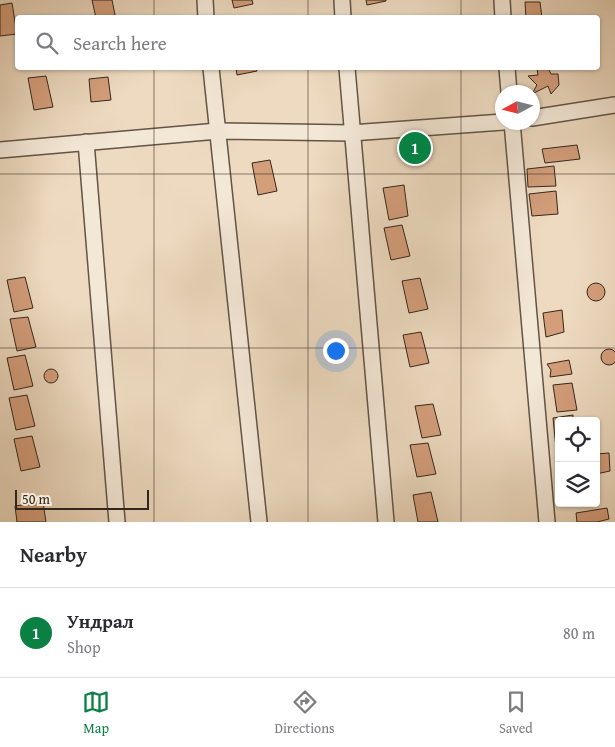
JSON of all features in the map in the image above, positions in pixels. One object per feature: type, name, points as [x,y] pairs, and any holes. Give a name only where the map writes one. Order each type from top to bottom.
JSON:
[{"type":"street","points":[[204,0],[206,15]]},
{"type":"street","points":[[342,0],[343,15]]},
{"type":"street","points":[[502,0],[503,15]]},
{"type":"street","points":[[211,70],[259,522]]},
{"type":"street","points":[[346,70],[386,522]]},
{"type":"street","points":[[507,70],[508,85]]},
{"type":"street","points":[[540,117],[615,105]]},
{"type":"street","points":[[0,150],[218,131],[351,133],[495,123]]},
{"type":"street","points":[[513,130],[547,522]]},
{"type":"street","points":[[86,142],[117,522]]},
{"type":"building","points":[[92,0],[112,0],[115,15],[95,15]]},
{"type":"building","points":[[232,0],[252,0],[253,4],[234,8]]},
{"type":"building","points":[[366,0],[386,0],[386,1],[367,5]]},
{"type":"building","points":[[525,2],[540,2],[542,15],[526,15]]},
{"type":"building","points":[[12,3],[15,34],[0,36],[0,5]]},
{"type":"building","points":[[236,70],[257,71],[237,75]]},
{"type":"building","points":[[537,70],[549,70],[551,74],[558,74],[559,85],[551,94],[548,86],[540,90],[540,85],[537,85],[528,76],[538,75]]},
{"type":"building","points":[[46,76],[53,107],[34,110],[28,78]]},
{"type":"building","points":[[108,77],[111,100],[91,102],[89,79]]},
{"type":"building","points":[[577,145],[580,159],[545,163],[542,149]]},
{"type":"building","points":[[270,160],[277,191],[258,195],[252,163]]},
{"type":"building","points":[[554,166],[556,186],[528,187],[527,169]]},
{"type":"building","points":[[404,185],[408,216],[389,220],[383,188]]},
{"type":"building","points":[[556,191],[558,214],[532,216],[529,194]]},
{"type":"building","points":[[402,225],[410,256],[391,260],[384,228]]},
{"type":"building","points":[[25,277],[33,308],[14,312],[7,280]]},
{"type":"building","points":[[420,278],[428,309],[409,313],[402,281]]},
{"type":"building","points":[[596,283],[602,286],[605,292],[602,298],[596,301],[590,298],[587,292],[590,286]]},
{"type":"building","points":[[562,310],[564,332],[546,337],[543,313]]},
{"type":"building","points":[[28,317],[36,347],[17,351],[10,319]]},
{"type":"building","points":[[421,332],[429,363],[410,367],[403,335]]},
{"type":"building","points":[[612,349],[615,351],[615,363],[606,365],[603,363],[601,354],[603,351]]},
{"type":"building","points":[[25,355],[33,386],[14,390],[7,358]]},
{"type":"building","points":[[569,360],[572,374],[550,377],[551,370],[547,364]]},
{"type":"building","points":[[51,369],[56,371],[58,376],[56,381],[51,383],[46,381],[44,376],[46,371]]},
{"type":"building","points":[[572,383],[577,410],[557,412],[553,385]]},
{"type":"building","points":[[27,395],[35,426],[16,430],[9,398]]},
{"type":"building","points":[[433,404],[441,435],[422,438],[415,406]]},
{"type":"building","points":[[553,418],[555,418],[555,438]]},
{"type":"building","points":[[32,436],[40,467],[21,471],[14,439]]},
{"type":"building","points":[[428,443],[436,474],[417,477],[410,445]]},
{"type":"building","points":[[609,453],[610,471],[600,473],[600,454]]},
{"type":"building","points":[[431,492],[438,522],[418,522],[413,495]]},
{"type":"building","points":[[43,502],[46,522],[17,522],[15,506]]},
{"type":"building","points":[[607,508],[609,519],[597,522],[577,522],[576,513]]},
{"type":"place","name":"Ундрал","points":[[415,148]]}]
